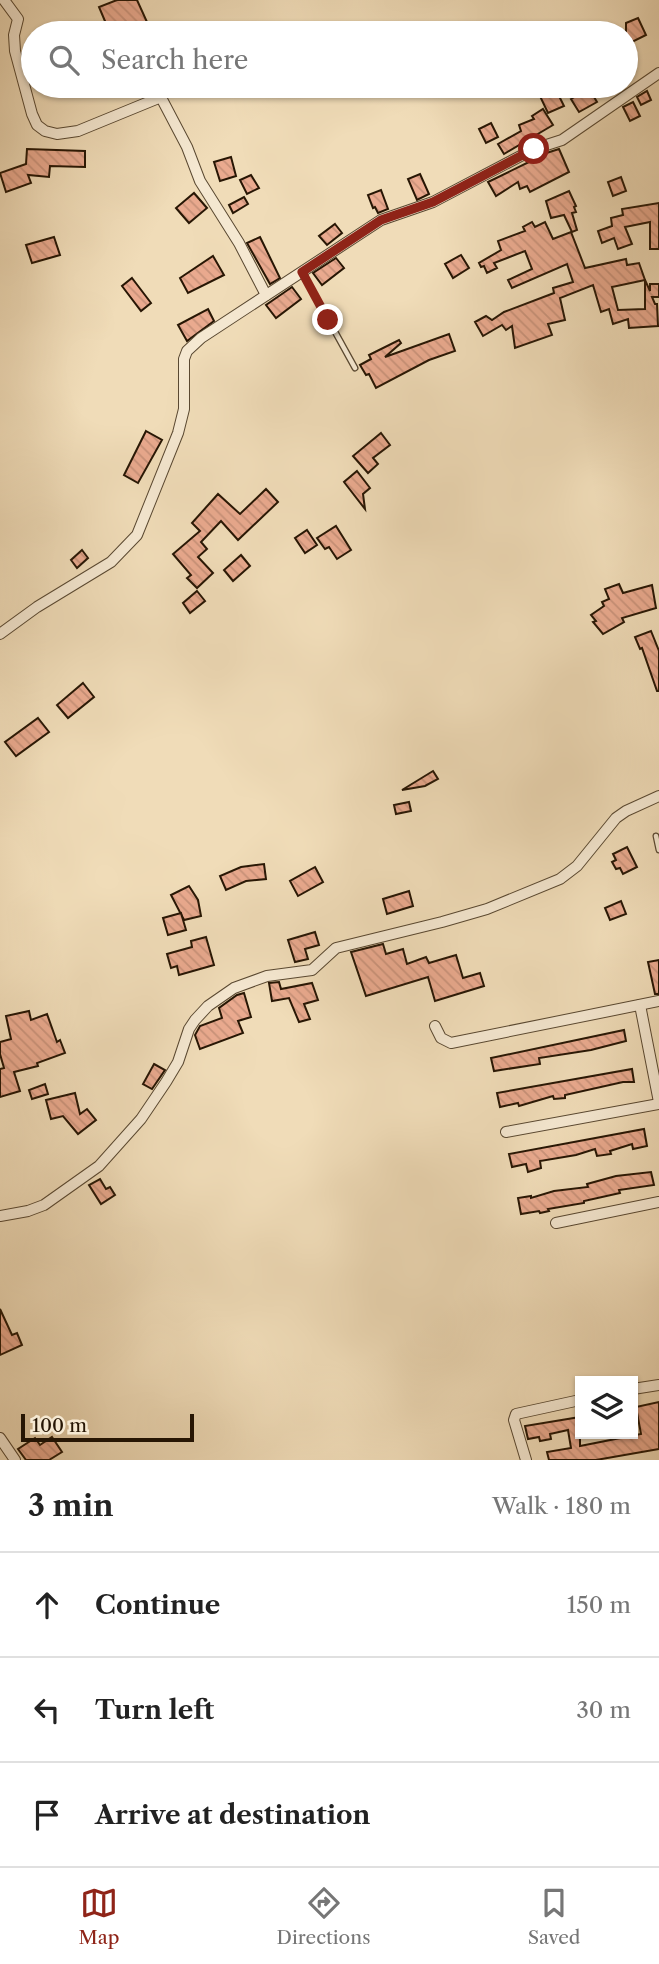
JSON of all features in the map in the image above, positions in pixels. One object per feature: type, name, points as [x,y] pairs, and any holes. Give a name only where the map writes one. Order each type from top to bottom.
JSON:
[{"type":"street","points":[[4,0],[18,19],[14,42],[21,73]]},
{"type":"street","points":[[638,88],[659,73]]},
{"type":"street","points":[[27,98],[34,121],[44,131],[57,134],[78,131],[159,98]]},
{"type":"street","points":[[162,98],[187,147],[200,181],[239,243],[266,295]]},
{"type":"street","points":[[0,634],[37,607],[111,562],[137,535],[178,433],[184,409],[183,368],[187,351],[201,338],[381,220],[433,202],[523,154],[572,134],[623,98]]},
{"type":"street","points":[[0,1216],[44,1205],[99,1166],[141,1119],[166,1082],[178,1062],[189,1029],[195,1020],[208,1006],[234,988],[267,976],[312,970],[336,948],[487,909],[560,879],[577,866],[616,818],[659,796]]},
{"type":"street","points":[[435,1026],[441,1038],[451,1043],[659,1001]]},
{"type":"street","points":[[506,1132],[659,1103],[640,1005]]},
{"type":"street","points":[[556,1223],[659,1202]]},
{"type":"street","points":[[638,1388],[659,1385]]},
{"type":"street","points":[[526,1460],[514,1420],[516,1413],[575,1401]]},
{"type":"street","points":[[0,1438],[15,1460]]},
{"type":"lane","points":[[302,272],[355,368]]},
{"type":"lane","points":[[656,836],[659,850]]},
{"type":"building","points":[[117,0],[137,0],[147,21],[105,21],[99,7]]},
{"type":"building","points":[[638,18],[646,35],[638,39],[638,21],[631,21]]},
{"type":"building","points":[[647,91],[651,100],[641,105],[638,96]]},
{"type":"building","points":[[541,98],[560,98],[564,106],[548,113]]},
{"type":"building","points":[[595,98],[597,102],[579,112],[571,99]]},
{"type":"building","points":[[633,102],[640,116],[630,121],[623,107]]},
{"type":"building","points":[[543,109],[553,125],[504,154],[498,144],[521,131],[519,125],[534,119],[532,116]]},
{"type":"building","points":[[491,123],[498,137],[486,143],[479,129]]},
{"type":"building","points":[[27,149],[85,151],[85,167],[50,166],[49,177],[28,175],[31,183],[6,192],[0,173],[26,164]]},
{"type":"building","points":[[559,149],[569,172],[530,192],[527,186],[520,189],[518,182],[496,196],[488,182],[529,162],[528,160]]},
{"type":"building","points":[[231,157],[236,176],[220,181],[214,162]]},
{"type":"building","points":[[420,174],[429,194],[417,200],[408,179]]},
{"type":"building","points":[[251,175],[259,188],[247,194],[240,180]]},
{"type":"building","points":[[621,177],[626,191],[613,196],[608,182]]},
{"type":"building","points":[[381,190],[388,209],[378,213],[368,195]]},
{"type":"building","points":[[569,191],[576,206],[576,212],[572,213],[577,230],[572,232],[564,215],[551,218],[546,201]]},
{"type":"building","points":[[194,193],[207,208],[189,223],[176,208]]},
{"type":"building","points":[[244,197],[248,204],[233,213],[229,205]]},
{"type":"building","points":[[659,203],[659,249],[650,249],[650,222],[625,227],[632,244],[618,249],[614,238],[602,243],[598,231],[612,226],[611,218],[623,215],[622,209]]},
{"type":"building","points":[[532,222],[535,227],[545,222],[553,239],[571,232],[585,268],[626,259],[627,265],[639,263],[650,291],[650,284],[659,284],[659,297],[652,297],[657,304],[658,326],[629,328],[628,319],[613,324],[609,309],[601,312],[593,285],[560,298],[565,320],[548,324],[552,335],[515,348],[512,326],[506,330],[502,325],[483,336],[475,322],[486,316],[492,320],[504,312],[554,293],[553,288],[573,282],[567,264],[512,288],[508,280],[532,269],[525,251],[494,263],[497,268],[487,273],[484,266],[481,267],[479,263],[501,250],[498,241],[525,231],[523,227]],"holes":[[[645,280],[645,309],[618,310],[612,287]]]},
{"type":"building","points":[[335,224],[342,233],[327,245],[319,236]]},
{"type":"building","points":[[54,237],[60,255],[32,263],[26,245]]},
{"type":"building","points":[[260,237],[280,278],[270,284],[247,243]]},
{"type":"building","points":[[461,255],[469,268],[453,278],[445,264]]},
{"type":"building","points":[[213,256],[224,275],[188,293],[180,278]]},
{"type":"building","points":[[336,258],[344,268],[322,285],[313,273]]},
{"type":"building","points":[[132,278],[151,303],[141,311],[122,286]]},
{"type":"building","points":[[292,287],[301,299],[276,318],[266,305]]},
{"type":"building","points":[[208,309],[214,321],[187,341],[178,325]]},
{"type":"building","points":[[449,334],[455,351],[429,360],[376,388],[369,374],[366,375],[360,365],[371,359],[369,355],[399,340],[401,343],[385,357]]},
{"type":"building","points":[[146,431],[162,440],[138,483],[124,475]]},
{"type":"building","points":[[381,433],[390,445],[373,458],[378,464],[368,473],[353,456]]},
{"type":"building","points":[[357,471],[370,488],[363,494],[365,509],[344,482]]},
{"type":"building","points":[[266,489],[278,502],[238,540],[221,521],[201,542],[207,549],[198,557],[213,573],[197,588],[187,578],[191,575],[173,554],[200,531],[192,523],[218,494],[240,514]]},
{"type":"building","points":[[336,526],[351,550],[337,559],[329,547],[325,549],[317,538]]},
{"type":"building","points":[[307,530],[317,545],[305,553],[295,538]]},
{"type":"building","points":[[82,550],[88,558],[77,568],[71,560]]},
{"type":"building","points":[[241,555],[250,566],[233,581],[224,570]]},
{"type":"building","points":[[619,584],[623,593],[652,585],[656,608],[622,618],[624,622],[603,634],[591,615],[604,606],[602,602],[609,599],[605,589]]},
{"type":"building","points":[[197,591],[205,601],[190,613],[183,603]]},
{"type":"building","points":[[651,631],[659,651],[659,691],[635,637]]},
{"type":"building","points":[[83,683],[94,697],[68,718],[57,705]]},
{"type":"building","points":[[38,718],[49,732],[16,756],[5,742]]},
{"type":"building","points":[[433,771],[438,779],[425,786],[402,790]]},
{"type":"building","points":[[409,802],[411,811],[396,814],[394,805]]},
{"type":"building","points":[[627,847],[637,867],[623,874],[612,862],[616,860],[613,854]]},
{"type":"building","points":[[264,864],[266,879],[246,881],[226,890],[220,876],[241,867]]},
{"type":"building","points":[[315,867],[323,882],[298,896],[290,881]]},
{"type":"building","points":[[189,886],[198,900],[201,916],[184,920],[171,895]]},
{"type":"building","points":[[409,891],[413,906],[387,914],[383,899]]},
{"type":"building","points":[[621,901],[626,914],[610,920],[605,908]]},
{"type":"building","points":[[181,913],[186,930],[168,935],[163,918]]},
{"type":"building","points":[[315,932],[319,945],[305,949],[308,959],[295,962],[288,940]]},
{"type":"building","points":[[206,937],[214,965],[179,975],[177,966],[171,968],[167,954],[192,947],[191,941]]},
{"type":"building","points":[[383,944],[386,954],[403,949],[407,964],[426,957],[429,963],[456,955],[463,978],[480,973],[484,986],[435,1001],[428,977],[366,996],[351,952]]},
{"type":"building","points":[[659,960],[659,994],[655,994],[648,962]]},
{"type":"building","points":[[279,982],[281,989],[312,983],[318,1000],[304,1004],[310,1019],[299,1022],[289,998],[272,1001],[269,983]]},
{"type":"building","points":[[244,993],[251,1017],[238,1021],[243,1033],[200,1049],[195,1035],[200,1026],[222,1018],[219,1008]]},
{"type":"building","points":[[29,1011],[31,1020],[47,1014],[57,1042],[60,1040],[65,1053],[37,1063],[38,1066],[14,1072],[20,1091],[0,1097],[0,1069],[4,1068],[0,1042],[11,1039],[6,1016]]},
{"type":"building","points":[[624,1030],[626,1041],[591,1050],[539,1058],[540,1064],[494,1071],[491,1058]]},
{"type":"building","points":[[154,1064],[165,1070],[152,1089],[143,1084]]},
{"type":"building","points":[[632,1069],[634,1082],[565,1095],[565,1098],[554,1099],[553,1096],[519,1106],[518,1103],[500,1107],[497,1093]]},
{"type":"building","points":[[45,1084],[48,1094],[32,1099],[29,1090]]},
{"type":"building","points":[[75,1093],[80,1114],[87,1109],[96,1120],[78,1134],[63,1116],[51,1119],[46,1100]]},
{"type":"building","points":[[644,1129],[647,1146],[633,1149],[632,1144],[610,1151],[611,1154],[597,1156],[595,1149],[540,1161],[541,1168],[528,1172],[526,1164],[512,1167],[509,1154]]},
{"type":"building","points":[[651,1172],[654,1185],[619,1190],[620,1193],[540,1213],[521,1214],[518,1198],[588,1187],[587,1184],[616,1176]]},
{"type":"building","points":[[100,1179],[106,1189],[110,1187],[115,1195],[101,1204],[89,1185]]},
{"type":"building","points":[[0,1309],[12,1335],[17,1333],[22,1345],[0,1355]]},
{"type":"building","points":[[659,1402],[659,1449],[596,1460],[549,1460],[547,1452],[571,1448],[568,1430],[550,1434],[551,1439],[528,1439],[525,1426],[575,1418],[575,1439],[580,1439],[580,1446],[616,1439],[638,1439],[638,1435],[641,1434],[638,1407]]},
{"type":"building","points":[[52,1437],[62,1452],[49,1460],[26,1460],[18,1449],[35,1438],[40,1445]]},
{"type":"route","points":[[328,320],[302,272],[381,220],[433,202],[534,149]]}]
